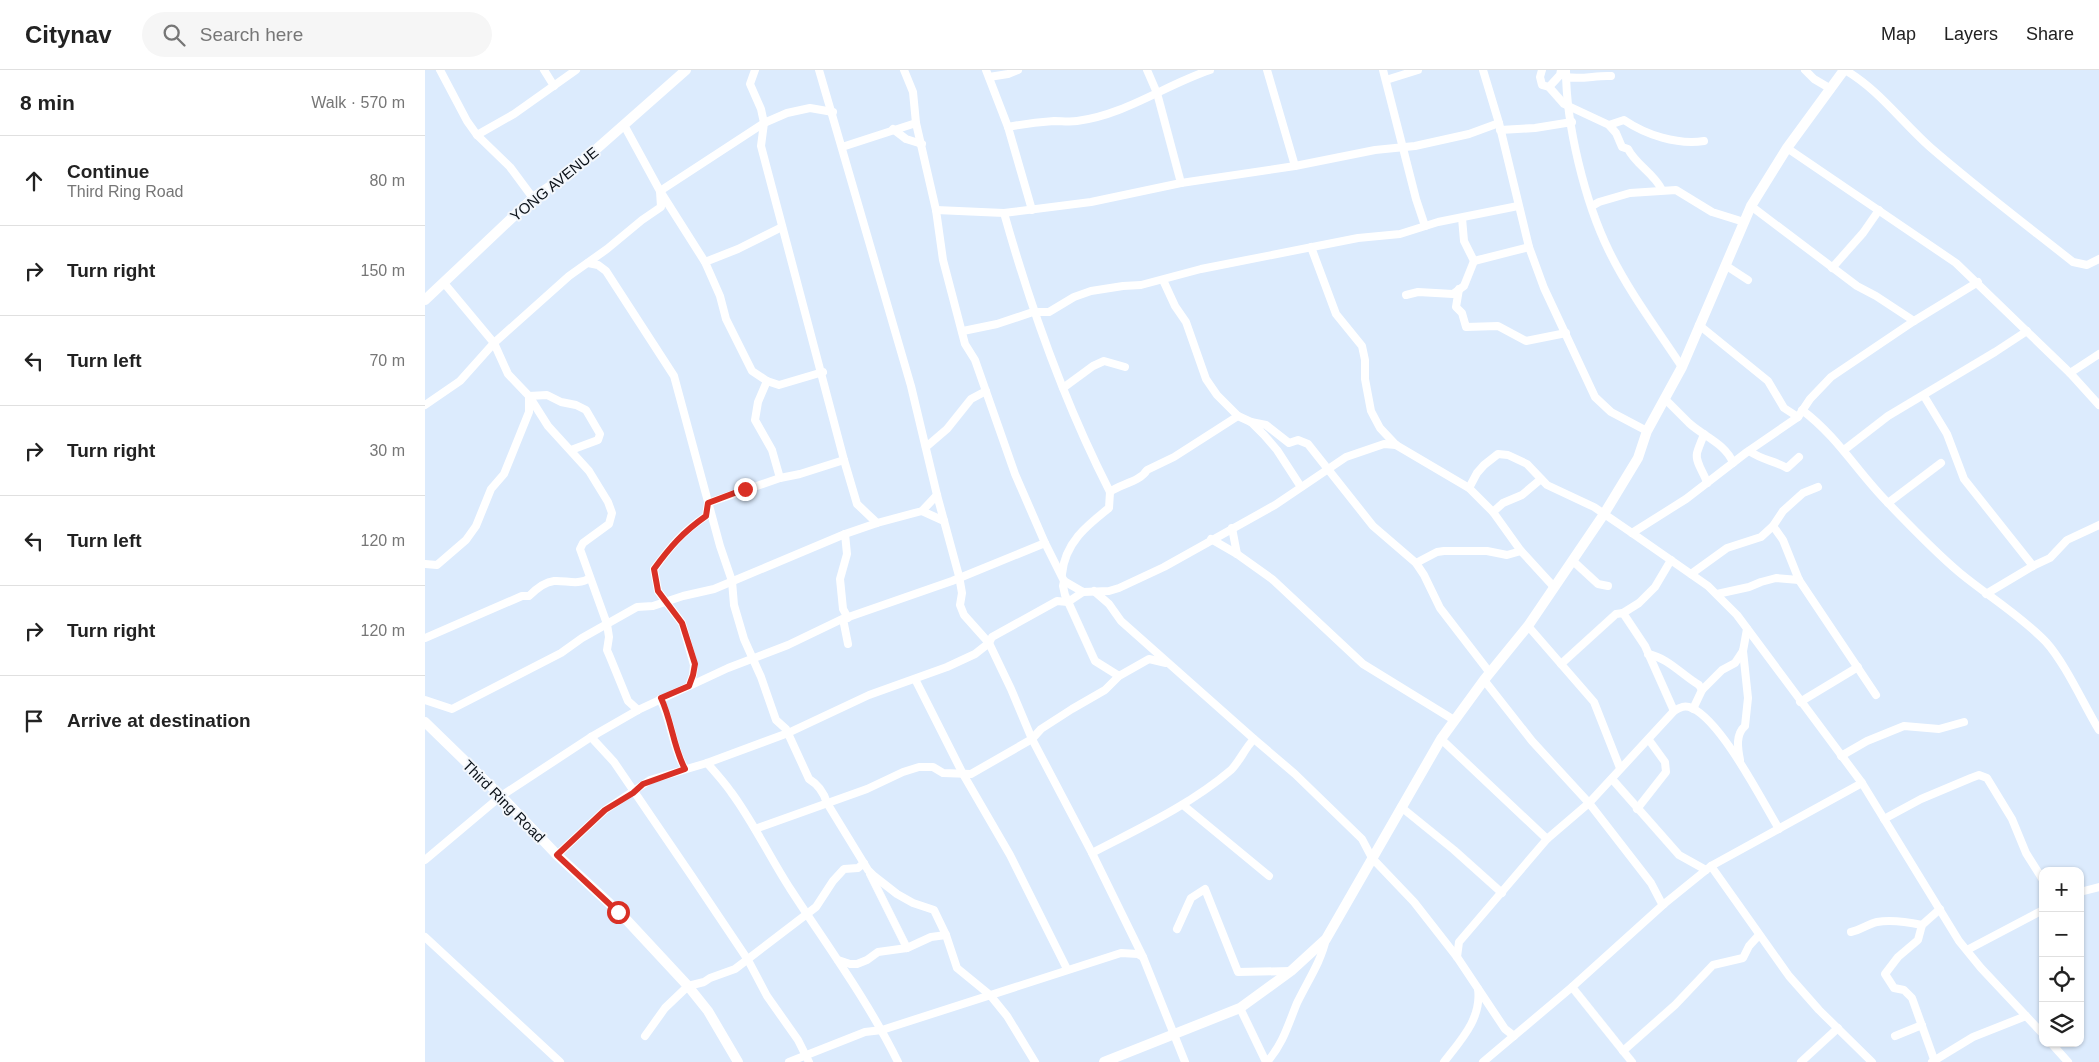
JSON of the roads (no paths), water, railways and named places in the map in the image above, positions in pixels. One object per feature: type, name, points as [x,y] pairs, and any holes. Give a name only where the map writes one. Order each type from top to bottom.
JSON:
[{"type":"street","points":[[441,70],[463,115],[477,135],[510,167],[533,198]]},
{"type":"street","points":[[544,70],[554,86]]},
{"type":"street","points":[[477,135],[514,114],[577,70]]},
{"type":"street","points":[[755,70],[751,84],[761,108],[764,123],[761,146],[782,227],[823,372],[857,504],[877,522]]},
{"type":"street","points":[[819,70],[833,112],[909,378],[959,576],[962,593],[960,604],[964,615],[989,643],[1032,739],[1093,853],[1143,957],[1185,1062]]},
{"type":"street","points":[[903,70],[913,92],[916,123],[936,210],[943,260],[965,344],[975,360],[1015,474],[1045,543],[1063,578],[1083,592]]},
{"type":"street","points":[[1018,70],[1008,74],[987,73],[1008,127],[1032,210]]},
{"type":"street","points":[[1147,70],[1157,93],[1181,183]]},
{"type":"street","points":[[1008,127],[1052,121],[1077,121],[1121,109],[1144,100],[1185,78],[1210,70]]},
{"type":"street","points":[[1267,70],[1295,166]]},
{"type":"street","points":[[1383,70],[1425,226]]},
{"type":"street","points":[[1386,80],[1418,70]]},
{"type":"street","points":[[1483,70],[1500,127],[1529,247],[1544,288],[1595,397],[1611,412],[1647,431]]},
{"type":"street","points":[[1542,70],[1540,78],[1542,85],[1549,87],[1564,104],[1609,125],[1616,133],[1622,147],[1629,149],[1633,160],[1651,174],[1662,190]]},
{"type":"street","points":[[1549,87],[1560,75],[1561,70]]},
{"type":"street","points":[[1805,70],[1814,79],[1831,89]]},
{"type":"street","points":[[1107,1061],[1240,1008],[1291,972],[1326,939],[1441,739],[1528,626],[1604,514],[1637,458],[1647,431],[1666,400],[1682,367],[1751,206],[1787,148],[1844,70],[1870,87],[1946,160],[2073,262],[2087,265],[2099,259]]},
{"type":"street","name":"YONG AVENUE","points":[[425,300],[533,198],[567,175],[680,72]]},
{"type":"street","points":[[994,89],[1008,74]]},
{"type":"street","points":[[1566,74],[1579,80],[1600,75],[1611,76]]},
{"type":"street","points":[[1566,74],[1576,147],[1601,233],[1620,271],[1682,367]]},
{"type":"street","points":[[660,191],[764,123],[787,113],[810,108],[833,112]]},
{"type":"street","points":[[1609,125],[1624,120],[1653,135],[1695,142],[1704,141]]},
{"type":"street","points":[[936,210],[1004,214],[1091,202],[1181,183],[1295,166],[1375,150],[1403,147],[1500,127],[1535,128],[1572,122]]},
{"type":"street","points":[[842,147],[916,123]]},
{"type":"street","points":[[624,125],[660,191],[705,262],[720,296],[726,319],[753,371],[767,381],[779,385],[823,372]]},
{"type":"street","points":[[893,129],[906,139],[922,144]]},
{"type":"street","points":[[1787,148],[1948,257],[1978,282],[2070,373],[2099,405]]},
{"type":"street","points":[[1592,206],[1599,202],[1630,193],[1676,190],[1712,212],[1744,222]]},
{"type":"street","points":[[425,405],[460,381],[494,343],[569,276],[607,250],[642,220],[661,208],[660,191]]},
{"type":"street","points":[[963,331],[997,324],[1035,312],[1049,312],[1075,297],[1091,291],[1141,285],[1201,268],[1368,236],[1400,234],[1425,226],[1518,206]]},
{"type":"street","points":[[1751,206],[1857,286],[1914,321]]},
{"type":"street","points":[[1832,268],[1863,233],[1879,210]]},
{"type":"street","points":[[1004,214],[1017,260],[1078,428],[1110,492],[1109,508],[1083,529],[1063,559],[1063,586],[1095,660],[1119,676]]},
{"type":"street","points":[[1406,295],[1418,292],[1453,294],[1464,286],[1474,261],[1464,241],[1462,218]]},
{"type":"street","points":[[705,262],[738,249],[782,227]]},
{"type":"street","points":[[1311,247],[1336,314],[1362,346],[1365,360],[1365,379],[1371,411],[1380,428],[1397,445],[1469,488],[1493,512],[1521,551],[1554,587]]},
{"type":"street","points":[[1474,261],[1529,247]]},
{"type":"street","points":[[607,250],[604,263],[606,271],[674,376],[708,503],[732,581],[734,605],[751,659],[761,677],[776,720],[788,733],[809,779],[816,783],[824,794],[827,803],[866,866],[907,948]]},
{"type":"street","points":[[588,263],[598,265],[606,271]]},
{"type":"street","points":[[1725,265],[1748,280]]},
{"type":"street","points":[[1163,280],[1175,306],[1186,322],[1206,379],[1217,395],[1238,416],[1251,422],[1266,425],[1289,443],[1298,440],[1308,444],[1373,526],[1416,563],[1440,608],[1532,741],[1589,804],[1651,883],[1664,904]]},
{"type":"street","points":[[1632,533],[1686,499],[1800,414],[1831,377],[1914,321],[1978,282]]},
{"type":"street","points":[[444,283],[494,343],[508,374],[529,396],[548,426],[593,476],[608,502],[612,513],[609,524],[581,546],[580,549],[607,624],[609,637],[607,650],[629,701],[638,710]]},
{"type":"street","points":[[1459,289],[1456,307],[1462,313],[1466,327],[1498,326],[1526,341],[1566,333]]},
{"type":"street","points":[[1699,325],[1768,381],[1784,408],[1820,424],[1888,504],[1959,572],[2047,643],[2099,730]]},
{"type":"street","points":[[1844,450],[1889,416],[2027,331]]},
{"type":"street","points":[[2070,373],[2099,354]]},
{"type":"street","points":[[1063,388],[1093,366],[1104,361],[1125,366]]},
{"type":"street","points":[[767,381],[758,402],[755,420],[772,450],[780,478]]},
{"type":"street","points":[[926,447],[947,429],[971,399],[986,391]]},
{"type":"street","points":[[529,396],[547,395],[561,402],[586,410],[600,434],[598,440],[571,450]]},
{"type":"street","points":[[425,564],[437,564],[467,540],[476,526],[491,489],[504,474],[529,412],[529,396]]},
{"type":"street","points":[[1924,396],[1947,434],[1964,479],[2033,566]]},
{"type":"street","points":[[1666,400],[1690,424],[1731,457],[1733,463]]},
{"type":"street","points":[[1110,492],[1145,474],[1147,470],[1174,457],[1238,416]]},
{"type":"street","points":[[1251,422],[1277,450],[1301,487]]},
{"type":"street","points":[[1704,434],[1697,454],[1698,463],[1707,483]]},
{"type":"street","points":[[557,855],[605,810],[650,780],[707,763],[788,733],[869,695],[947,668],[975,654],[989,643],[992,637],[1044,607],[1057,601],[1069,602],[1083,592],[1119,588],[1164,567],[1211,539],[1275,505],[1346,457],[1384,444],[1397,445]]},
{"type":"street","points":[[1749,451],[1762,460],[1778,463],[1787,468],[1799,457]]},
{"type":"street","points":[[1469,488],[1484,465],[1498,454],[1508,455],[1527,464],[1547,484],[1594,507],[1717,594],[1747,629],[1862,783],[1967,950],[2039,1030]]},
{"type":"street","points":[[708,503],[780,478],[845,460]]},
{"type":"street","points":[[1888,504],[1941,463]]},
{"type":"street","points":[[1493,512],[1503,503],[1522,495],[1541,479]]},
{"type":"street","points":[[1691,574],[1727,548],[1761,537],[1773,526],[1783,511],[1803,493],[1818,487]]},
{"type":"street","points":[[425,700],[452,709],[561,653],[581,638],[637,607],[666,602],[714,589],[877,522],[922,511],[937,495]]},
{"type":"street","points":[[689,686],[695,664],[682,623],[658,591],[654,569],[663,554],[672,548],[679,536],[706,516],[708,503]]},
{"type":"street","points":[[922,511],[944,521]]},
{"type":"street","points":[[1986,594],[2050,558],[2067,540],[2099,524]]},
{"type":"street","points":[[1773,526],[1783,540],[1799,580],[1876,695]]},
{"type":"street","points":[[1232,528],[1237,554]]},
{"type":"street","points":[[845,534],[847,554],[840,579],[848,644]]},
{"type":"street","points":[[1211,539],[1237,554],[1272,579],[1363,664],[1454,720]]},
{"type":"street","points":[[425,860],[501,796],[591,737],[661,698],[845,618],[952,581],[959,576],[1045,543]]},
{"type":"street","points":[[1416,563],[1437,552],[1444,551],[1487,551],[1507,555],[1521,551]]},
{"type":"street","points":[[1561,664],[1616,614],[1639,603],[1655,587],[1671,560]]},
{"type":"street","points":[[1573,561],[1598,584],[1608,586]]},
{"type":"street","points":[[425,638],[522,596],[529,596],[539,587],[553,581],[585,582],[590,578]]},
{"type":"street","points":[[1717,594],[1749,587],[1776,578],[1799,580]]},
{"type":"street","points":[[1094,591],[1109,604],[1121,621],[1295,774],[1362,839],[1371,858],[1414,902],[1457,957],[1505,1029],[1514,1036]]},
{"type":"street","points":[[1623,612],[1648,654],[1674,710]]},
{"type":"street","points":[[1528,626],[1594,702],[1620,768]]},
{"type":"street","points":[[1740,765],[1738,744],[1740,730],[1745,726],[1748,698],[1743,651],[1747,629]]},
{"type":"street","points":[[1149,646],[1149,659]]},
{"type":"street","points":[[1693,709],[1702,690],[1722,670],[1735,663],[1743,651]]},
{"type":"street","points":[[1648,654],[1669,662],[1699,685],[1702,690]]},
{"type":"street","points":[[755,829],[919,767],[933,767],[943,773],[971,774],[1032,739],[1057,719],[1105,690],[1119,676],[1149,659],[1168,663]]},
{"type":"street","points":[[1800,702],[1858,667]]},
{"type":"street","points":[[915,679],[963,774],[1010,854],[1067,969]]},
{"type":"street","points":[[661,698],[667,710],[677,753],[685,769]]},
{"type":"street","points":[[1457,957],[1459,942],[1547,840],[1589,804],[1620,768],[1649,740],[1674,710],[1682,706],[1693,709],[1702,715],[1727,743],[1779,829]]},
{"type":"street","points":[[1841,756],[1867,741],[1904,726],[1939,729],[1964,722]]},
{"type":"street","name":"Third Ring Road","points":[[426,727],[501,796],[557,855],[622,915],[688,986],[708,1012],[738,1062]]},
{"type":"street","points":[[591,737],[613,762],[748,960],[767,996],[798,1040],[807,1059]]},
{"type":"street","points":[[1093,853],[1183,805],[1232,768],[1254,739]]},
{"type":"street","points":[[1441,739],[1547,840]]},
{"type":"street","points":[[1637,810],[1666,772],[1665,762],[1649,740]]},
{"type":"street","points":[[707,763],[731,792],[755,829],[774,865],[838,960],[882,1030],[898,1062]]},
{"type":"street","points":[[1884,819],[1921,799],[1979,775],[1987,778],[2012,818],[2026,853],[2039,874]]},
{"type":"street","points":[[1612,779],[1637,810],[1679,855],[1709,868],[1789,976],[1819,1010],[1872,1062]]},
{"type":"street","points":[[1483,1062],[1572,987],[1664,904],[1709,868],[1862,783]]},
{"type":"street","points":[[1183,805],[1269,876]]},
{"type":"street","points":[[1401,807],[1454,850],[1502,893]]},
{"type":"street","points":[[645,1036],[665,1008],[688,986],[704,982],[735,969],[816,907],[833,881],[844,869],[866,866]]},
{"type":"street","points":[[866,866],[897,894],[913,903],[934,910],[946,935],[957,968],[990,995],[1007,1016],[1035,1062]]},
{"type":"street","points":[[2084,891],[2099,887]]},
{"type":"street","points":[[1177,929],[1191,898],[1205,889],[1238,972],[1291,972]]},
{"type":"street","points":[[1940,909],[1922,925],[1918,940],[1898,957],[1885,974],[1894,988],[1904,990],[1912,998],[1934,1061],[1973,1037],[2026,1016]]},
{"type":"street","points":[[1967,950],[2039,912]]},
{"type":"street","points":[[1851,932],[1861,930],[1876,922],[1905,922],[1922,925]]},
{"type":"street","points":[[838,960],[857,964],[878,952],[907,948],[931,937],[946,935]]},
{"type":"street","points":[[1623,1051],[1675,1005],[1713,965],[1743,958],[1749,946],[1759,935]]},
{"type":"street","points":[[425,937],[560,1062]]},
{"type":"street","points":[[1240,1008],[1266,1062],[1276,1052],[1285,1036],[1297,1004],[1323,954],[1326,939]]},
{"type":"street","points":[[789,1062],[807,1059],[865,1032],[882,1030],[1121,952],[1138,954],[1143,957]]},
{"type":"street","points":[[1572,987],[1632,1062]]},
{"type":"street","points":[[1444,1062],[1461,1040],[1477,1011],[1479,989]]},
{"type":"street","points":[[1895,1036],[1921,1025]]},
{"type":"street","points":[[1801,1062],[1838,1028]]},
{"type":"street","points":[[2055,1047],[2068,1062]]}]
